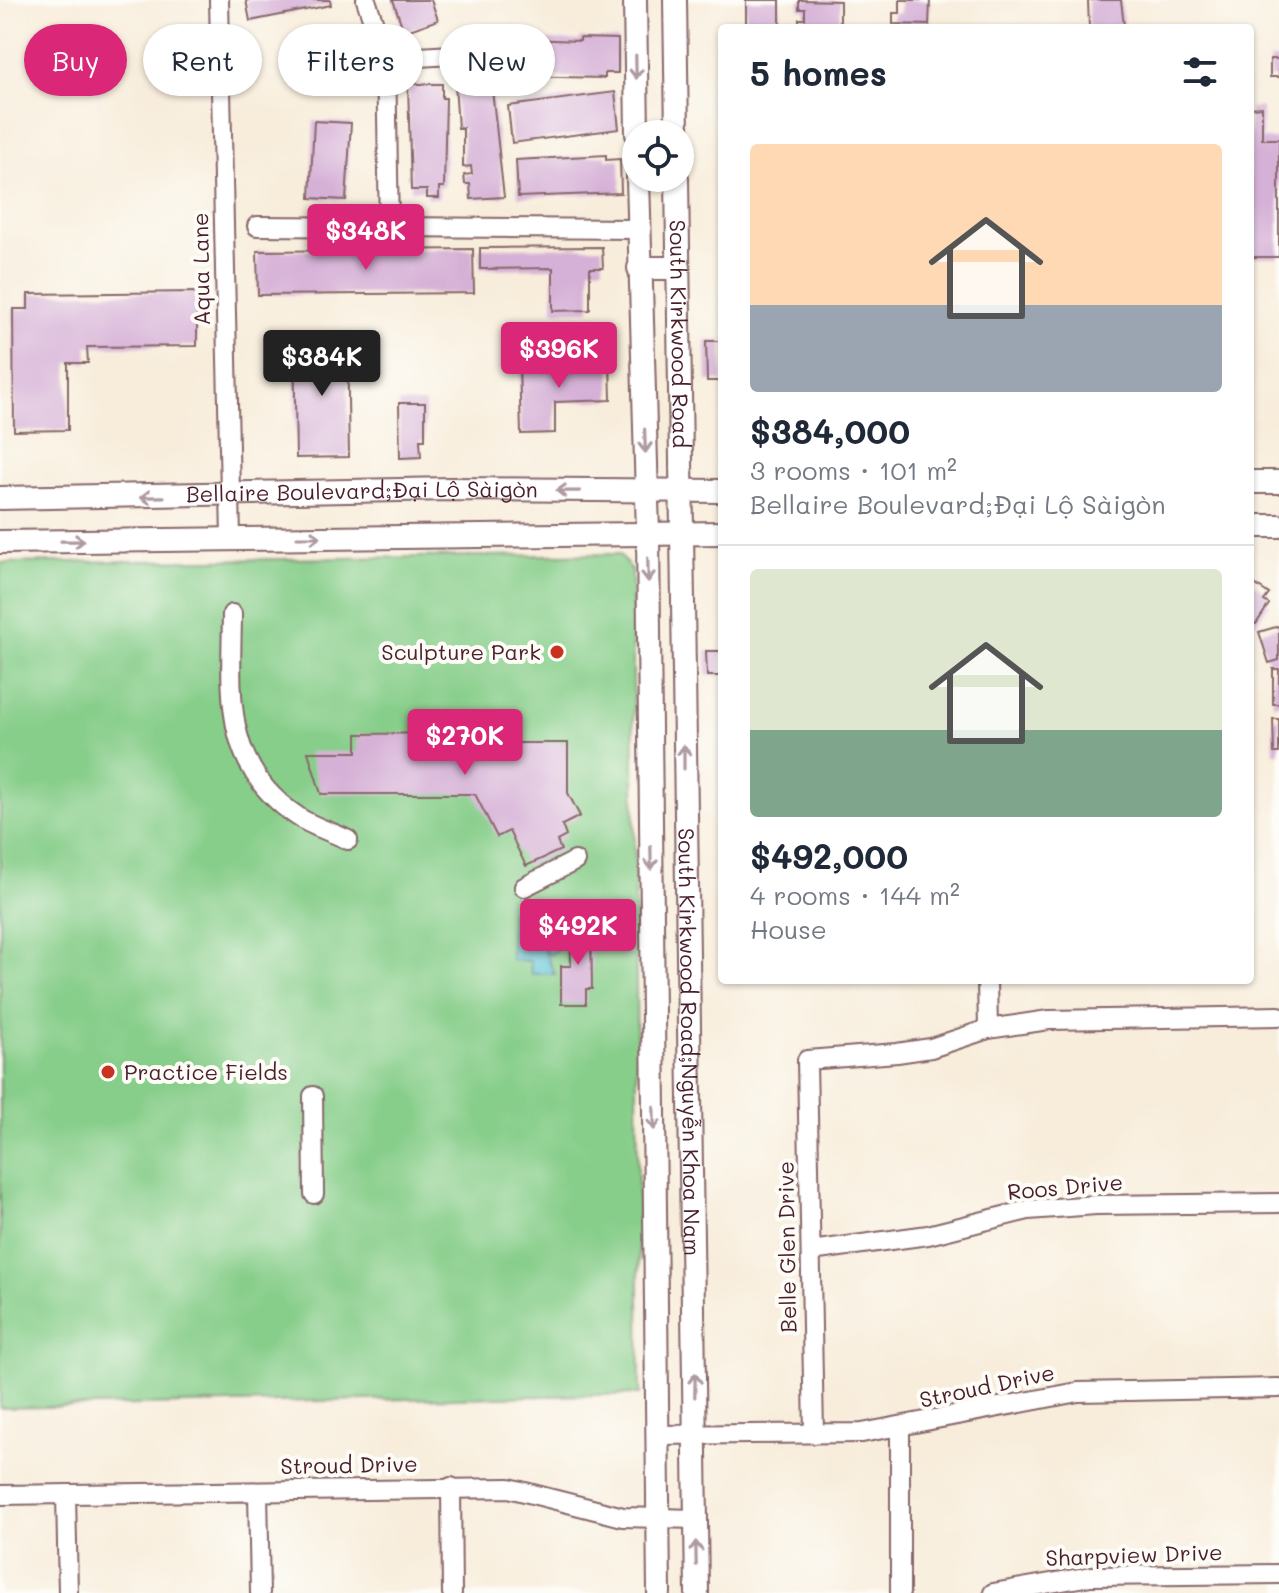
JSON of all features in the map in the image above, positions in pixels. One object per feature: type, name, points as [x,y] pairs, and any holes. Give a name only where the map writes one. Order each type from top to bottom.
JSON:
[{"type":"main road","points":[[635,0],[637,120]]},
{"type":"main road","points":[[675,0],[677,120]]},
{"type":"main road","name":"South Kirkwood Road","points":[[638,192],[646,492]]},
{"type":"main road","name":"South Kirkwood Road","points":[[677,192],[682,491]]},
{"type":"main road","points":[[639,268],[679,268]]},
{"type":"main road","points":[[1254,482],[1279,482]]},
{"type":"main road","name":"Bellaire Boulevard;Đại Lộ Sàigòn","points":[[0,498],[230,496],[451,489],[718,491]]},
{"type":"main road","name":"South Kirkwood Road;Nguyễn Khoa Nam","points":[[682,491],[697,1593]]},
{"type":"main road","name":"South Kirkwood Road;Nguyễn Khoa Nam","points":[[646,492],[659,1593]]},
{"type":"main road","points":[[1254,526],[1279,526]]},
{"type":"main road","name":"Bellaire Boulevard;Đại Lộ Sàigòn","points":[[0,542],[718,533]]},
{"type":"main road","points":[[650,825],[685,825]]},
{"type":"main road","points":[[653,1031],[689,1031]]},
{"type":"street","name":"Aqua Lane","points":[[219,0],[231,538]]},
{"type":"street","points":[[366,0],[374,24]]},
{"type":"street","points":[[387,96],[389,229]]},
{"type":"street","points":[[257,226],[638,229]]},
{"type":"street","points":[[232,614],[233,721],[254,774],[270,797],[300,819],[348,840]]},
{"type":"street","points":[[524,887],[575,861]]},
{"type":"street","points":[[987,984],[988,1029],[1049,1020],[1279,1016]]},
{"type":"street","name":"Belle Glen Drive","points":[[814,1434],[807,1060],[908,1052],[988,1029]]},
{"type":"street","points":[[313,1096],[314,1194]]},
{"type":"street","name":"Roos Drive","points":[[811,1251],[928,1235],[1028,1210],[1096,1205],[1279,1203]]},
{"type":"street","name":"Stroud Drive","points":[[657,1435],[814,1434],[900,1428],[986,1407],[1078,1392],[1279,1388]]},
{"type":"street","points":[[900,1428],[900,1593]]},
{"type":"street","points":[[451,1487],[452,1593]]},
{"type":"street","name":"Stroud Drive","points":[[0,1495],[509,1488],[623,1517],[695,1519]]},
{"type":"street","points":[[258,1492],[260,1593]]},
{"type":"street","points":[[66,1494],[68,1593]]},
{"type":"street","name":"Sharpview Drive","points":[[993,1593],[1091,1576],[1279,1574]]},
{"type":"green space","points":[[619,554],[632,570],[640,1394],[0,1408],[0,563]]},
{"type":"water","points":[[530,911],[531,940],[535,939],[535,927],[548,927],[557,950],[550,955],[543,948],[555,974],[531,974],[530,961],[511,960],[511,912]]},
{"type":"building","points":[[246,0],[330,0],[331,5],[250,21]]},
{"type":"building","points":[[393,0],[431,0],[438,20],[423,25],[401,24]]},
{"type":"building","points":[[746,0],[780,0],[780,24],[746,24]]},
{"type":"building","points":[[799,0],[840,1],[840,24],[799,24],[799,19],[805,19],[805,9],[799,9]]},
{"type":"building","points":[[900,0],[930,0],[929,24],[893,24],[893,13],[900,13]]},
{"type":"building","points":[[1088,0],[1121,0],[1124,24],[1089,24]]},
{"type":"building","points":[[580,38],[618,39],[618,73],[605,73],[605,78],[555,77],[555,40],[580,41]]},
{"type":"building","points":[[1270,59],[1279,59],[1279,77],[1270,77]]},
{"type":"building","points":[[423,84],[439,84],[439,96],[446,98],[444,187],[439,187],[439,198],[427,198],[427,190],[411,190],[408,96],[423,96]]},
{"type":"building","points":[[615,92],[619,129],[512,143],[508,106]]},
{"type":"building","points":[[456,96],[493,96],[504,197],[471,199],[470,184],[465,184],[464,175],[472,174],[471,166],[463,167],[463,128],[458,128]]},
{"type":"building","points":[[1262,107],[1262,139],[1279,139],[1279,257],[1254,257],[1254,108]]},
{"type":"building","points":[[314,121],[351,123],[346,200],[310,198]]},
{"type":"building","points":[[606,155],[606,160],[620,159],[621,193],[518,197],[516,160]]},
{"type":"building","points":[[602,247],[603,268],[590,268],[590,310],[553,311],[553,268],[480,269],[480,248]]},
{"type":"building","points":[[473,249],[474,293],[258,295],[257,251]]},
{"type":"building","points":[[197,292],[197,346],[87,347],[88,363],[68,363],[68,430],[14,431],[13,309],[28,309],[28,294]]},
{"type":"building","points":[[347,339],[349,457],[296,458],[294,340]]},
{"type":"building","points":[[706,341],[718,341],[718,381],[707,381]]},
{"type":"building","points":[[610,360],[611,400],[555,402],[555,433],[521,434],[519,362]]},
{"type":"building","points":[[399,403],[425,403],[425,440],[420,440],[421,457],[400,458]]},
{"type":"building","points":[[1254,584],[1269,594],[1264,601],[1269,604],[1256,624]]},
{"type":"building","points":[[1279,626],[1279,660],[1269,663],[1259,632]]},
{"type":"building","points":[[706,651],[718,651],[718,676],[707,676]]},
{"type":"building","points":[[1273,669],[1279,669],[1279,704],[1273,704]]},
{"type":"building","points":[[1273,719],[1279,719],[1279,753],[1274,753]]},
{"type":"building","points":[[471,721],[513,721],[513,743],[568,743],[568,793],[580,816],[562,825],[566,836],[557,841],[561,850],[526,866],[509,831],[497,837],[475,794],[321,794],[308,752],[357,752],[357,734],[448,733]]},
{"type":"building","points":[[591,925],[592,989],[586,989],[586,1004],[561,1004],[561,966],[571,966],[570,926]]},
{"type":"place","name":"Sculpture Park","points":[[557,652]]},
{"type":"place","name":"Practice Fields","points":[[108,1072]]}]
